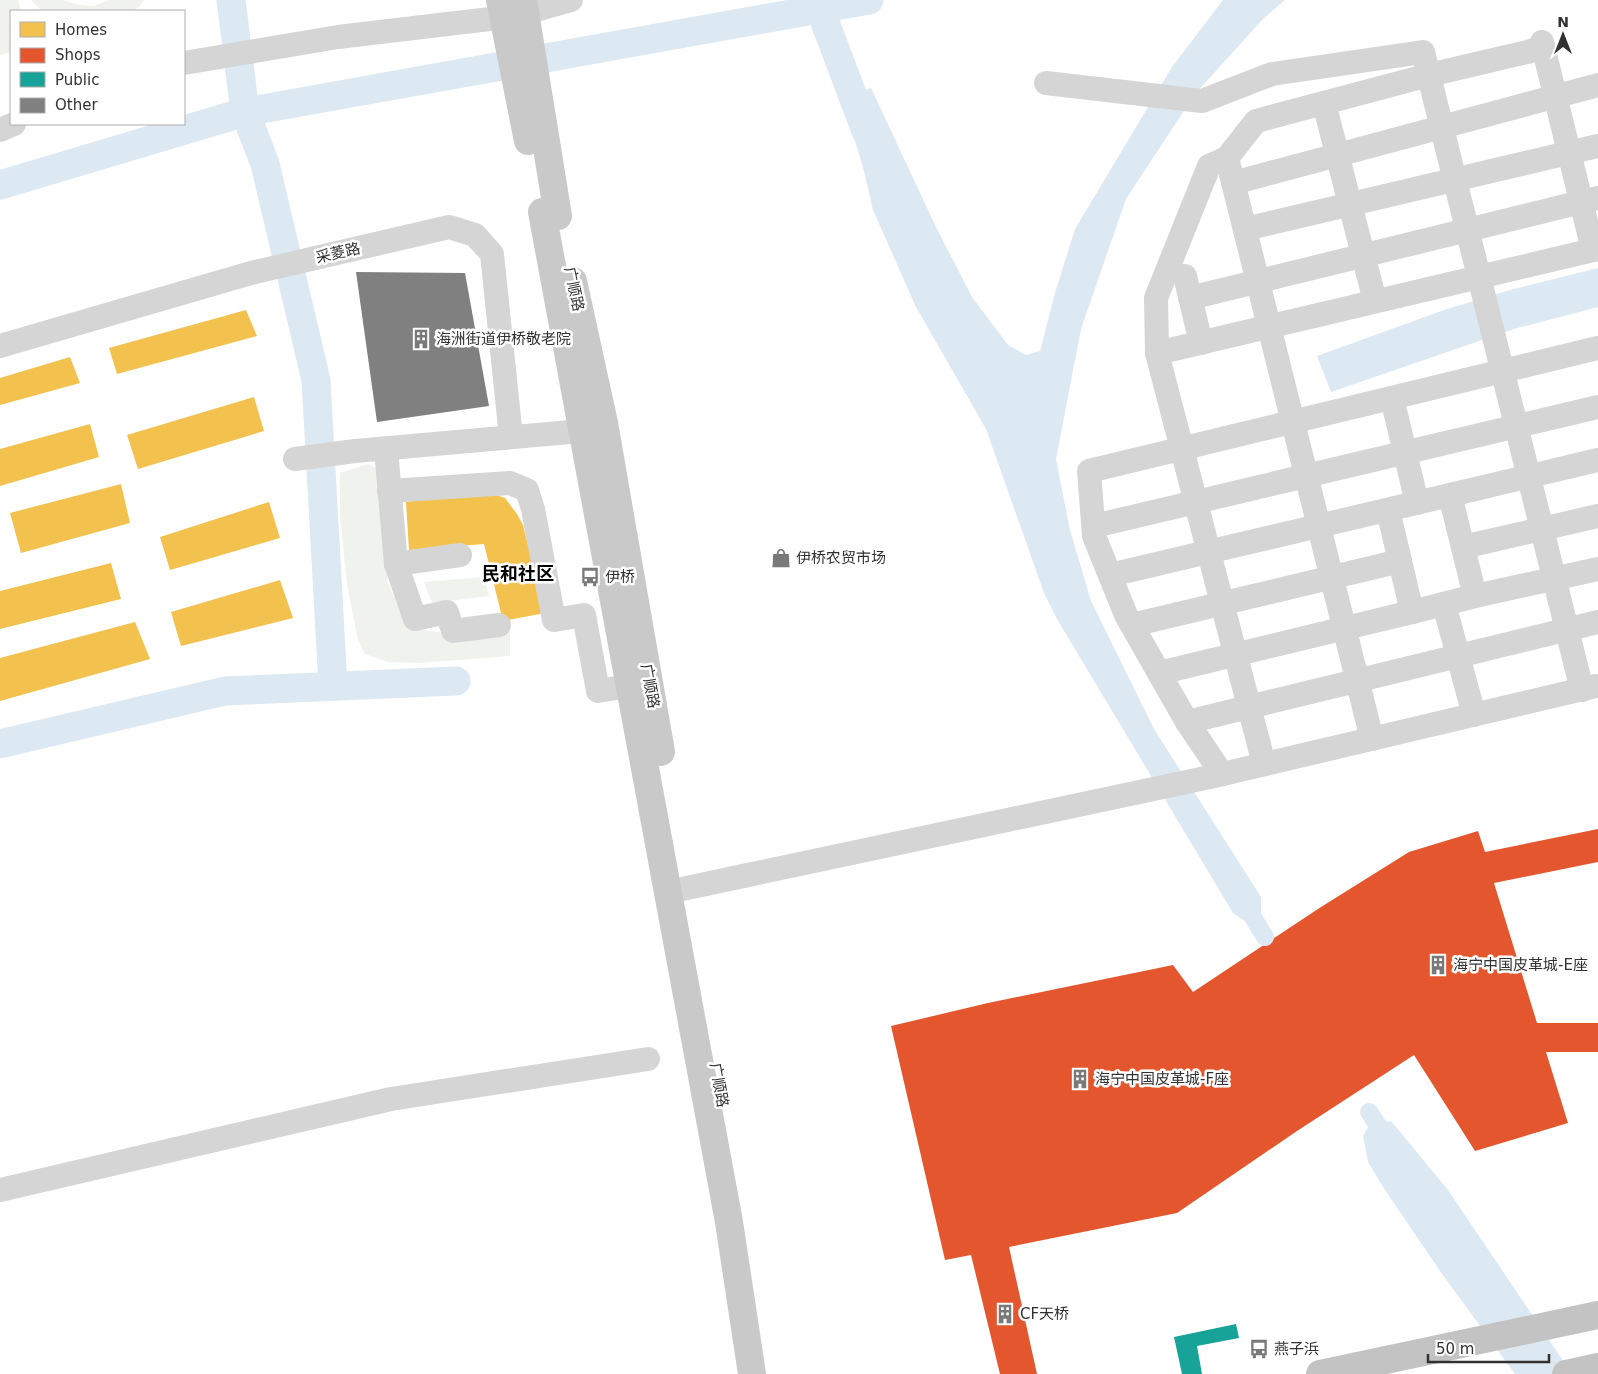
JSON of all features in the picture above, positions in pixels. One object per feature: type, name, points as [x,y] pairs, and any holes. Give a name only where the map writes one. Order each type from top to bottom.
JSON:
[{"type":"highway","points":[[1320,1374],[1598,1315]]},
{"type":"main road","points":[[500,0],[550,214]]},
{"type":"main road","name":"广顺路","points":[[523,0],[550,214],[582,431],[639,685],[676,890],[772,1374]]},
{"type":"main road","name":"广顺路","points":[[550,214],[604,424],[639,685]]},
{"type":"main road","name":"广顺路","points":[[676,890],[752,1374]]},
{"type":"street","points":[[185,63],[338,36],[515,16],[572,0]]},
{"type":"street","points":[[1156,353],[1596,249],[1590,200],[1569,153],[1543,45],[1256,121],[1227,158],[1209,166],[1156,298],[1156,353],[1264,764]]},
{"type":"street","points":[[676,890],[1216,776],[1590,688],[1567,630],[1423,52],[1272,74],[1202,101],[1046,83]]},
{"type":"street","points":[[1234,183],[1598,85]]},
{"type":"street","points":[[1324,103],[1375,301]]},
{"type":"street","points":[[0,130],[12,125]]},
{"type":"street","points":[[1245,229],[1598,146]]},
{"type":"street","points":[[1227,158],[1372,739]]},
{"type":"street","points":[[1201,343],[1188,287],[1258,281],[1590,200]]},
{"type":"street","name":"采菱路","points":[[0,346],[251,273],[449,227],[475,235],[492,254],[511,437]]},
{"type":"street","points":[[1216,776],[1126,615],[1094,536],[1089,471],[1392,398],[1501,363],[1598,348]]},
{"type":"street","points":[[1392,398],[1417,503]]},
{"type":"street","points":[[1094,526],[1598,407]]},
{"type":"street","points":[[295,459],[386,448],[582,431]]},
{"type":"street","points":[[386,448],[396,564],[415,619],[447,612],[453,631],[499,625]]},
{"type":"street","points":[[1110,575],[1598,460]]},
{"type":"street","points":[[390,491],[510,483],[526,490],[533,509],[554,620],[584,615],[598,691],[639,685]]},
{"type":"street","points":[[1450,494],[1476,596]]},
{"type":"street","points":[[1388,510],[1412,612]]},
{"type":"street","points":[[1463,547],[1598,516]]},
{"type":"street","points":[[396,564],[460,555]]},
{"type":"street","points":[[1132,625],[1400,561]]},
{"type":"street","points":[[1159,673],[1476,596],[1598,569]]},
{"type":"street","points":[[1444,604],[1474,715]]},
{"type":"street","points":[[1187,722],[1598,622]]},
{"type":"street","points":[[0,1190],[391,1099],[648,1060]]},
{"type":"shaded area","points":[[0,0],[18,0],[21,10],[10,10],[10,52],[0,55]]},
{"type":"shaded area","points":[[31,0],[63,0],[79,5],[94,6],[109,0],[144,0],[134,10],[41,10]]},
{"type":"shaded area","points":[[1223,0],[1285,0],[1263,19],[1195,94],[1126,199],[1081,329],[1056,459],[1070,530],[1091,601],[1154,729],[1261,897],[1261,932],[1233,913],[1057,619],[1044,593],[986,429],[916,307],[873,210],[864,171],[842,97],[871,88],[936,227],[972,297],[1008,345],[1026,355],[1040,351],[1055,293],[1075,229],[1172,67]]},
{"type":"shaded area","points":[[1598,268],[1598,307],[1514,329],[1331,392],[1317,356],[1444,310],[1510,290]]},
{"type":"shaded area","points":[[368,464],[376,468],[388,583],[407,627],[443,633],[455,644],[510,631],[510,656],[418,663],[388,662],[365,654],[358,640],[347,584],[340,517],[340,473]]},
{"type":"shaded area","points":[[484,577],[489,596],[432,603],[424,582]]},
{"type":"shaded area","points":[[1373,1119],[1392,1122],[1448,1190],[1572,1374],[1515,1374],[1440,1271],[1368,1162],[1363,1136]]},
{"type":"building: Homes","points":[[246,310],[257,336],[117,374],[109,348]]},
{"type":"building: Homes","points":[[70,357],[80,383],[0,405],[0,378]]},
{"type":"building: Homes","points":[[254,397],[264,431],[138,469],[127,435]]},
{"type":"building: Homes","points":[[90,424],[99,457],[0,486],[0,449]]},
{"type":"building: Homes","points":[[121,484],[130,523],[21,553],[10,513]]},
{"type":"building: Homes","points":[[484,491],[505,498],[523,525],[545,613],[503,621],[484,544],[409,550],[406,502]]},
{"type":"building: Homes","points":[[269,502],[280,538],[170,570],[160,537]]},
{"type":"building: Homes","points":[[111,563],[121,599],[0,629],[0,591]]},
{"type":"building: Homes","points":[[280,580],[293,618],[181,646],[171,612]]},
{"type":"building: Homes","points":[[135,622],[150,659],[0,701],[0,658]]},
{"type":"building: Shops","points":[[1598,829],[1598,862],[1494,883],[1537,1023],[1598,1023],[1598,1052],[1546,1052],[1568,1123],[1475,1151],[1414,1055],[1297,1131],[1177,1213],[1009,1247],[1037,1374],[1000,1374],[971,1255],[945,1260],[891,1026],[988,1003],[1173,965],[1193,992],[1321,907],[1409,852],[1478,831],[1485,852]]},
{"type":"building: Public","points":[[1236,1324],[1239,1338],[1197,1346],[1202,1374],[1182,1374],[1174,1337]]},
{"type":"building: Other","name":"海洲街道伊桥敬老院","points":[[356,272],[465,273],[489,406],[377,422]]},
{"type":"waterway","points":[[231,0],[245,112],[265,164],[316,380],[333,686]]},
{"type":"waterway","points":[[0,185],[245,112],[869,0]]},
{"type":"waterway","points":[[820,9],[866,131]]},
{"type":"waterway","points":[[0,744],[225,691],[456,681]]},
{"type":"waterway","points":[[1250,912],[1265,937]]},
{"type":"waterway","points":[[1369,1112],[1387,1139]]},
{"type":"place","name":"海洲街道伊桥敬老院","points":[[421,339]]},
{"type":"place","name":"伊桥农贸市场","points":[[781,558]]},
{"type":"place","name":"伊桥","points":[[590,577]]},
{"type":"place","name":"海宁中国皮革城-E座","points":[[1438,965]]},
{"type":"place","name":"海宁中国皮革城-F座","points":[[1080,1079]]},
{"type":"place","name":"CF天桥","points":[[1005,1314]]},
{"type":"place","name":"燕子浜","points":[[1259,1349]]},
{"type":"district","name":"民和社区","points":[[518,573]]}]
